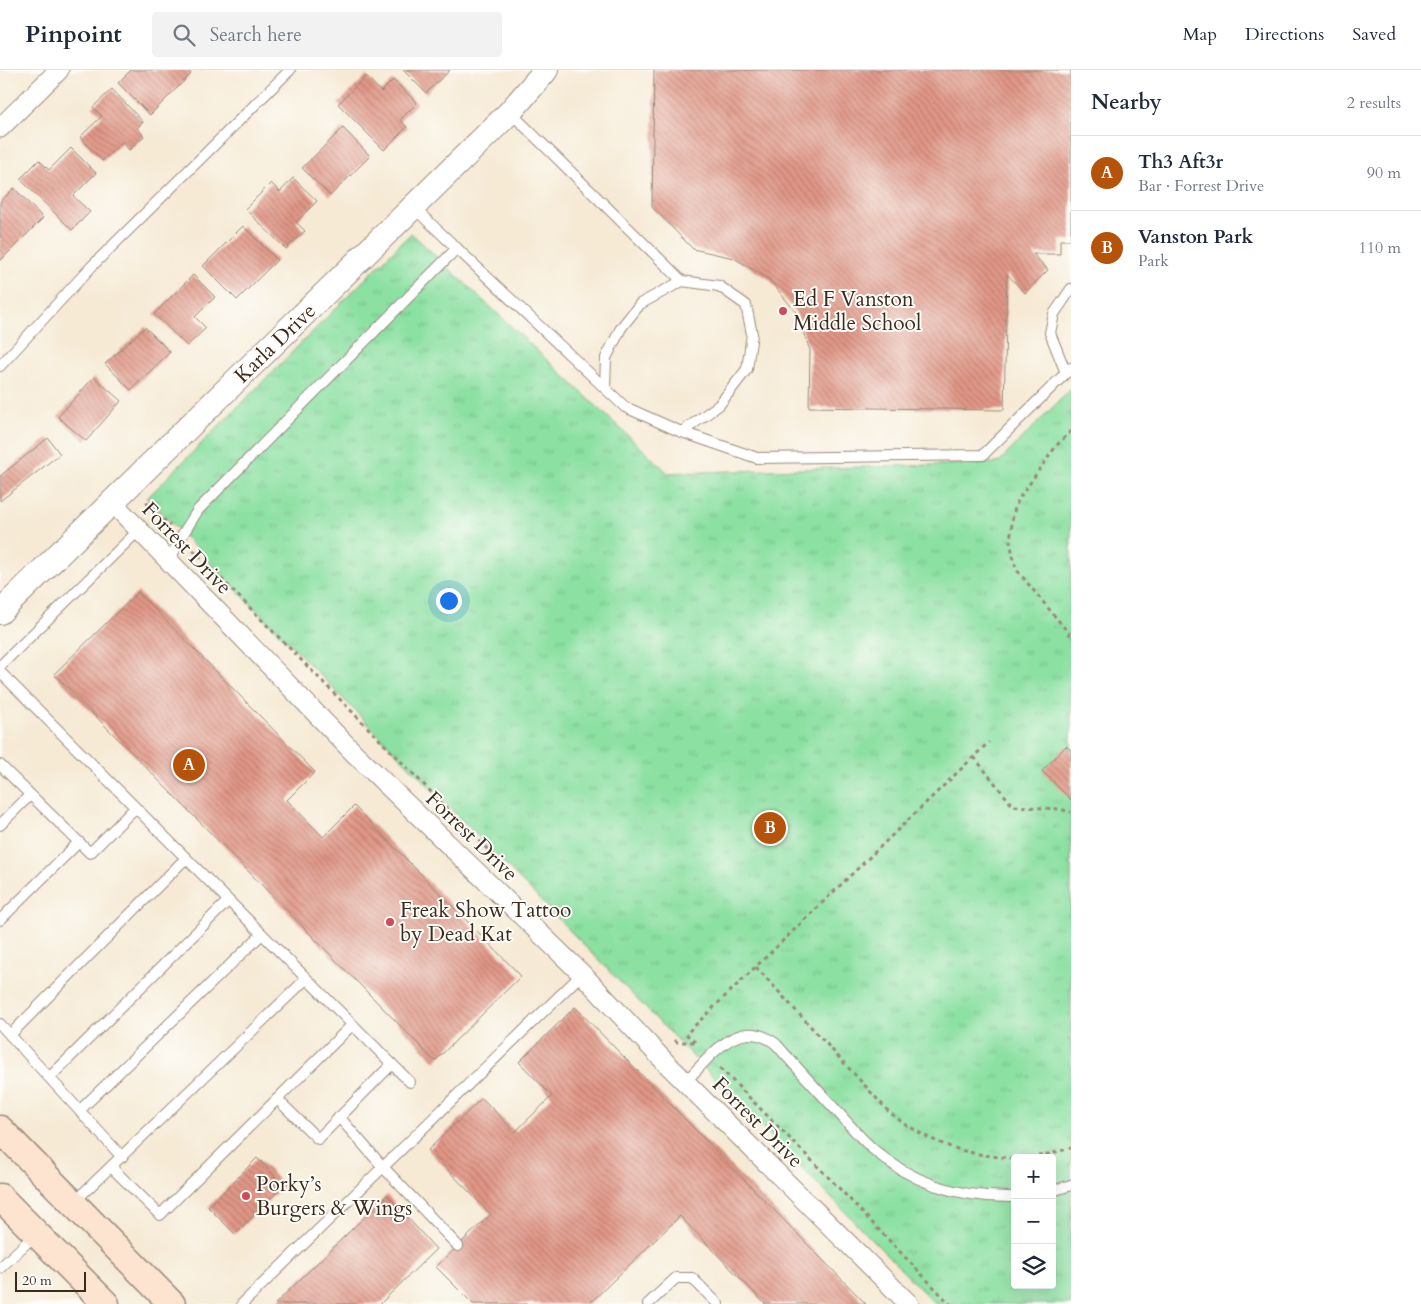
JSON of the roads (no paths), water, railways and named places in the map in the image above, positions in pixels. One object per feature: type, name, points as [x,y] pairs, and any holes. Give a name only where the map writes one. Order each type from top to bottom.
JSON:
[{"type":"main road","points":[[0,1129],[172,1304]]},
{"type":"main road","points":[[0,1197],[106,1304]]},
{"type":"street","points":[[0,128],[59,70]]},
{"type":"street","name":"Karla Drive","points":[[0,612],[510,112],[546,70]]},
{"type":"street","name":"Forrest Drive","points":[[112,502],[354,753],[582,974],[685,1082],[910,1304]]},
{"type":"lane","points":[[0,366],[92,266],[290,70]]},
{"type":"lane","points":[[510,112],[682,281]]},
{"type":"lane","points":[[413,207],[625,407],[682,432],[756,458],[983,455],[1068,370],[1050,333],[1054,314],[1071,290]]},
{"type":"lane","points":[[169,562],[181,537],[198,510],[457,248]]},
{"type":"lane","points":[[605,388],[606,358],[621,328],[640,304],[682,281],[719,286],[746,305],[752,334],[747,368],[720,405],[682,432]]},
{"type":"lane","points":[[0,666],[139,530]]},
{"type":"lane","points":[[0,672],[410,1082]]},
{"type":"lane","points":[[0,765],[90,853],[135,808]]},
{"type":"lane","points":[[0,825],[30,795]]},
{"type":"lane","points":[[0,920],[79,842]]},
{"type":"lane","points":[[10,1035],[186,858]]},
{"type":"lane","points":[[50,1077],[228,901]]},
{"type":"lane","points":[[80,1110],[262,934]]},
{"type":"lane","points":[[242,1304],[582,974]]},
{"type":"lane","points":[[73,1204],[306,979]]},
{"type":"lane","points":[[0,1024],[122,1156]]},
{"type":"lane","points":[[111,1167],[160,1215],[352,1024]]},
{"type":"lane","points":[[685,1082],[734,1036],[756,1033],[776,1044],[859,1136],[891,1164],[910,1175],[950,1191],[993,1198],[1011,1197]]},
{"type":"lane","points":[[277,1099],[318,1139],[392,1064]]},
{"type":"lane","points":[[339,1117],[383,1168],[458,1246]]},
{"type":"lane","points":[[1056,1190],[1071,1185]]},
{"type":"lane","points":[[0,1268],[37,1233]]},
{"type":"lane","points":[[648,1304],[676,1278],[692,1278],[718,1304]]},
{"type":"place","name":"Ed F Vanston Middle School","points":[[783,311]]},
{"type":"place","name":"Th3 Aft3r","points":[[189,765]]},
{"type":"place","name":"Vanston Park","points":[[770,828]]},
{"type":"place","name":"Freak Show Tattoo by Dead Kat","points":[[390,922]]},
{"type":"place","name":"Porky’s Burgers & Wings","points":[[246,1196]]}]
